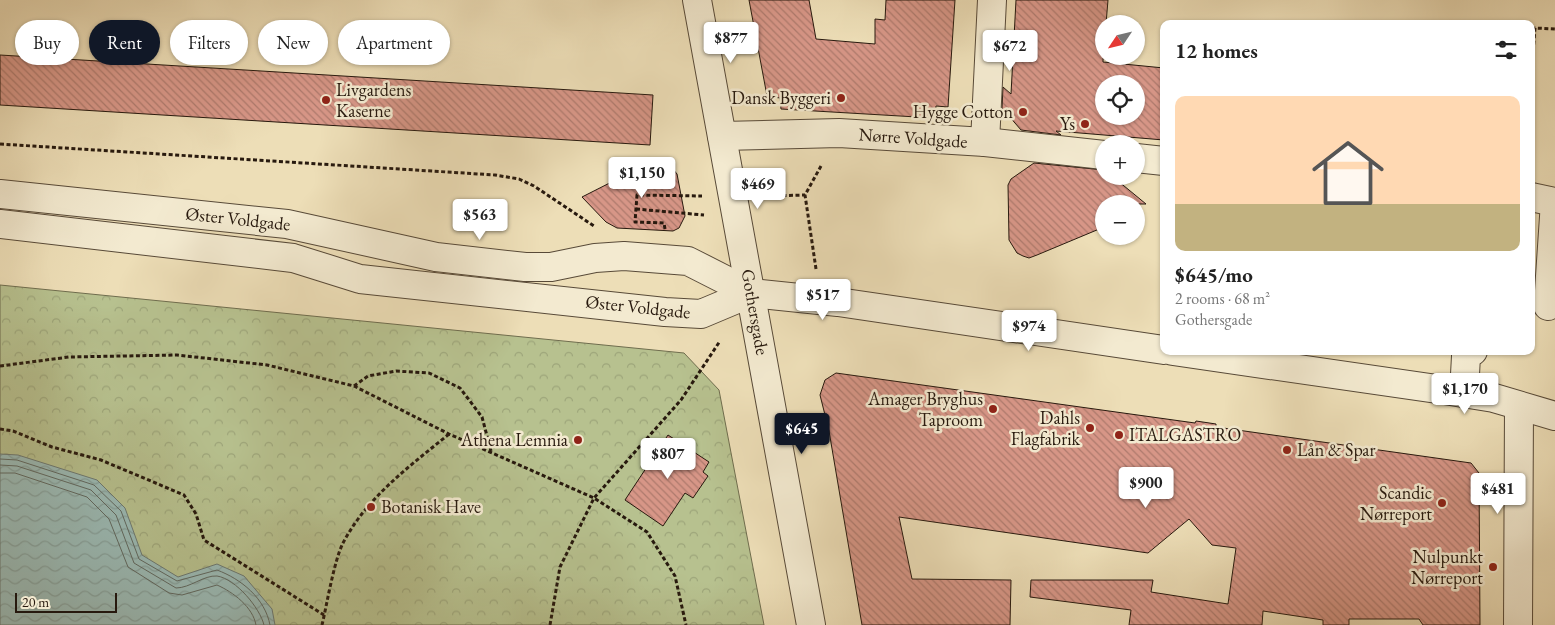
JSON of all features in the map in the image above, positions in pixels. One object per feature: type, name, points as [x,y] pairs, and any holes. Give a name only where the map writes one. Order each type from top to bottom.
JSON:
[{"type":"street","name":"Gothersgade","points":[[697,0],[811,625]]},
{"type":"street","points":[[985,142],[992,0]]},
{"type":"street","name":"Nørre Voldgade","points":[[722,136],[839,133],[985,142],[1095,154]]},
{"type":"street","points":[[1145,159],[1160,161]]},
{"type":"street","name":"Øster Voldgade","points":[[0,194],[287,224],[436,257],[525,267],[551,267],[595,258],[624,256],[688,261],[751,293]]},
{"type":"street","points":[[1535,198],[1555,202],[1545,310]]},
{"type":"street","name":"Øster Voldgade","points":[[0,224],[293,258],[360,279],[665,312],[701,314],[751,293]]},
{"type":"street","points":[[751,293],[820,300],[1160,349]]},
{"type":"street","points":[[1201,355],[1494,398],[1555,416]]},
{"type":"street","points":[[1464,393],[1467,355]]},
{"type":"street","points":[[1518,625],[1519,406]]},
{"type":"path","points":[[1535,28],[1555,29]]},
{"type":"path","points":[[820,300],[805,195],[839,133]]},
{"type":"path","points":[[0,144],[495,175],[519,179],[534,186],[575,215],[602,228]]},
{"type":"path","points":[[670,259],[664,223],[635,222],[637,196],[805,195]]},
{"type":"path","points":[[636,209],[713,216]]},
{"type":"path","points":[[550,625],[560,567],[594,498],[681,400],[725,333]]},
{"type":"path","points":[[0,366],[69,356],[177,354],[267,365],[354,386],[450,434],[594,498],[648,532],[675,576],[686,625]]},
{"type":"path","points":[[354,386],[368,376],[396,371],[429,373],[460,388],[482,417],[491,451]]},
{"type":"path","points":[[0,429],[14,431],[52,447],[101,460],[184,495],[196,514],[204,540],[324,615]]},
{"type":"path","points":[[322,625],[343,545],[367,508],[398,475],[450,434]]},
{"type":"green space","name":"Botanisk Have","points":[[0,285],[684,353],[719,390],[764,625],[0,625]]},
{"type":"water","points":[[0,454],[18,455],[97,480],[125,508],[142,555],[178,577],[217,564],[244,576],[272,609],[275,625],[0,625]]},
{"type":"building","points":[[749,0],[809,0],[816,39],[875,44],[875,19],[885,20],[886,0],[955,0],[948,107],[936,106],[934,118],[781,109],[780,98],[767,96]]},
{"type":"building","points":[[1016,0],[1108,0],[1107,15],[1095,15],[1095,65],[1134,65],[1160,68],[1160,140],[1145,138],[1145,135],[1104,135],[1056,131],[1061,135],[1021,130],[1002,108],[1003,87],[1011,94]]},
{"type":"building","name":"Livgardens Kaserne","points":[[0,55],[15,56],[15,65],[79,65],[79,60],[89,60],[89,65],[160,65],[653,95],[650,145],[0,105]]},
{"type":"building","points":[[657,159],[668,163],[677,174],[685,216],[679,228],[673,231],[617,228],[606,222],[582,197]]},
{"type":"building","points":[[1034,163],[1095,169],[1095,185],[1123,185],[1135,195],[1095,195],[1095,231],[1029,258],[1017,253],[1009,240],[1008,185],[1011,179]]},
{"type":"building","points":[[836,373],[1195,423],[1196,421],[1216,424],[1216,427],[1471,463],[1479,473],[1480,625],[1423,625],[1419,619],[1349,619],[1349,625],[1323,625],[1323,620],[1263,611],[1262,625],[1129,625],[1131,610],[1030,597],[1031,580],[1153,580],[1151,592],[1228,604],[1236,548],[1212,545],[1189,519],[1148,553],[899,517],[912,579],[1011,580],[1010,625],[862,625],[829,431],[820,395],[825,380]]},
{"type":"building","points":[[668,435],[709,462],[703,472],[708,476],[693,498],[685,493],[663,526],[625,500]]},
{"type":"place","name":"Dansk Byggeri","points":[[841,98]]},
{"type":"place","name":"Livgardens Kaserne","points":[[326,100]]},
{"type":"place","name":"Hygge Cotton","points":[[1023,112]]},
{"type":"place","name":"Ys","points":[[1085,124]]},
{"type":"place","name":"Amager Bryghus Taproom","points":[[993,409]]},
{"type":"place","name":"Dahls Flagfabrik","points":[[1090,428]]},
{"type":"place","name":"ITALGASTRO","points":[[1119,435]]},
{"type":"place","name":"Athena Lemnia","points":[[578,440]]},
{"type":"place","name":"Lån & Spar","points":[[1287,450]]},
{"type":"place","name":"Scandic Nørreport","points":[[1442,503]]},
{"type":"place","name":"Botanisk Have","points":[[371,507]]},
{"type":"place","name":"Nulpunkt Nørreport","points":[[1493,567]]}]
